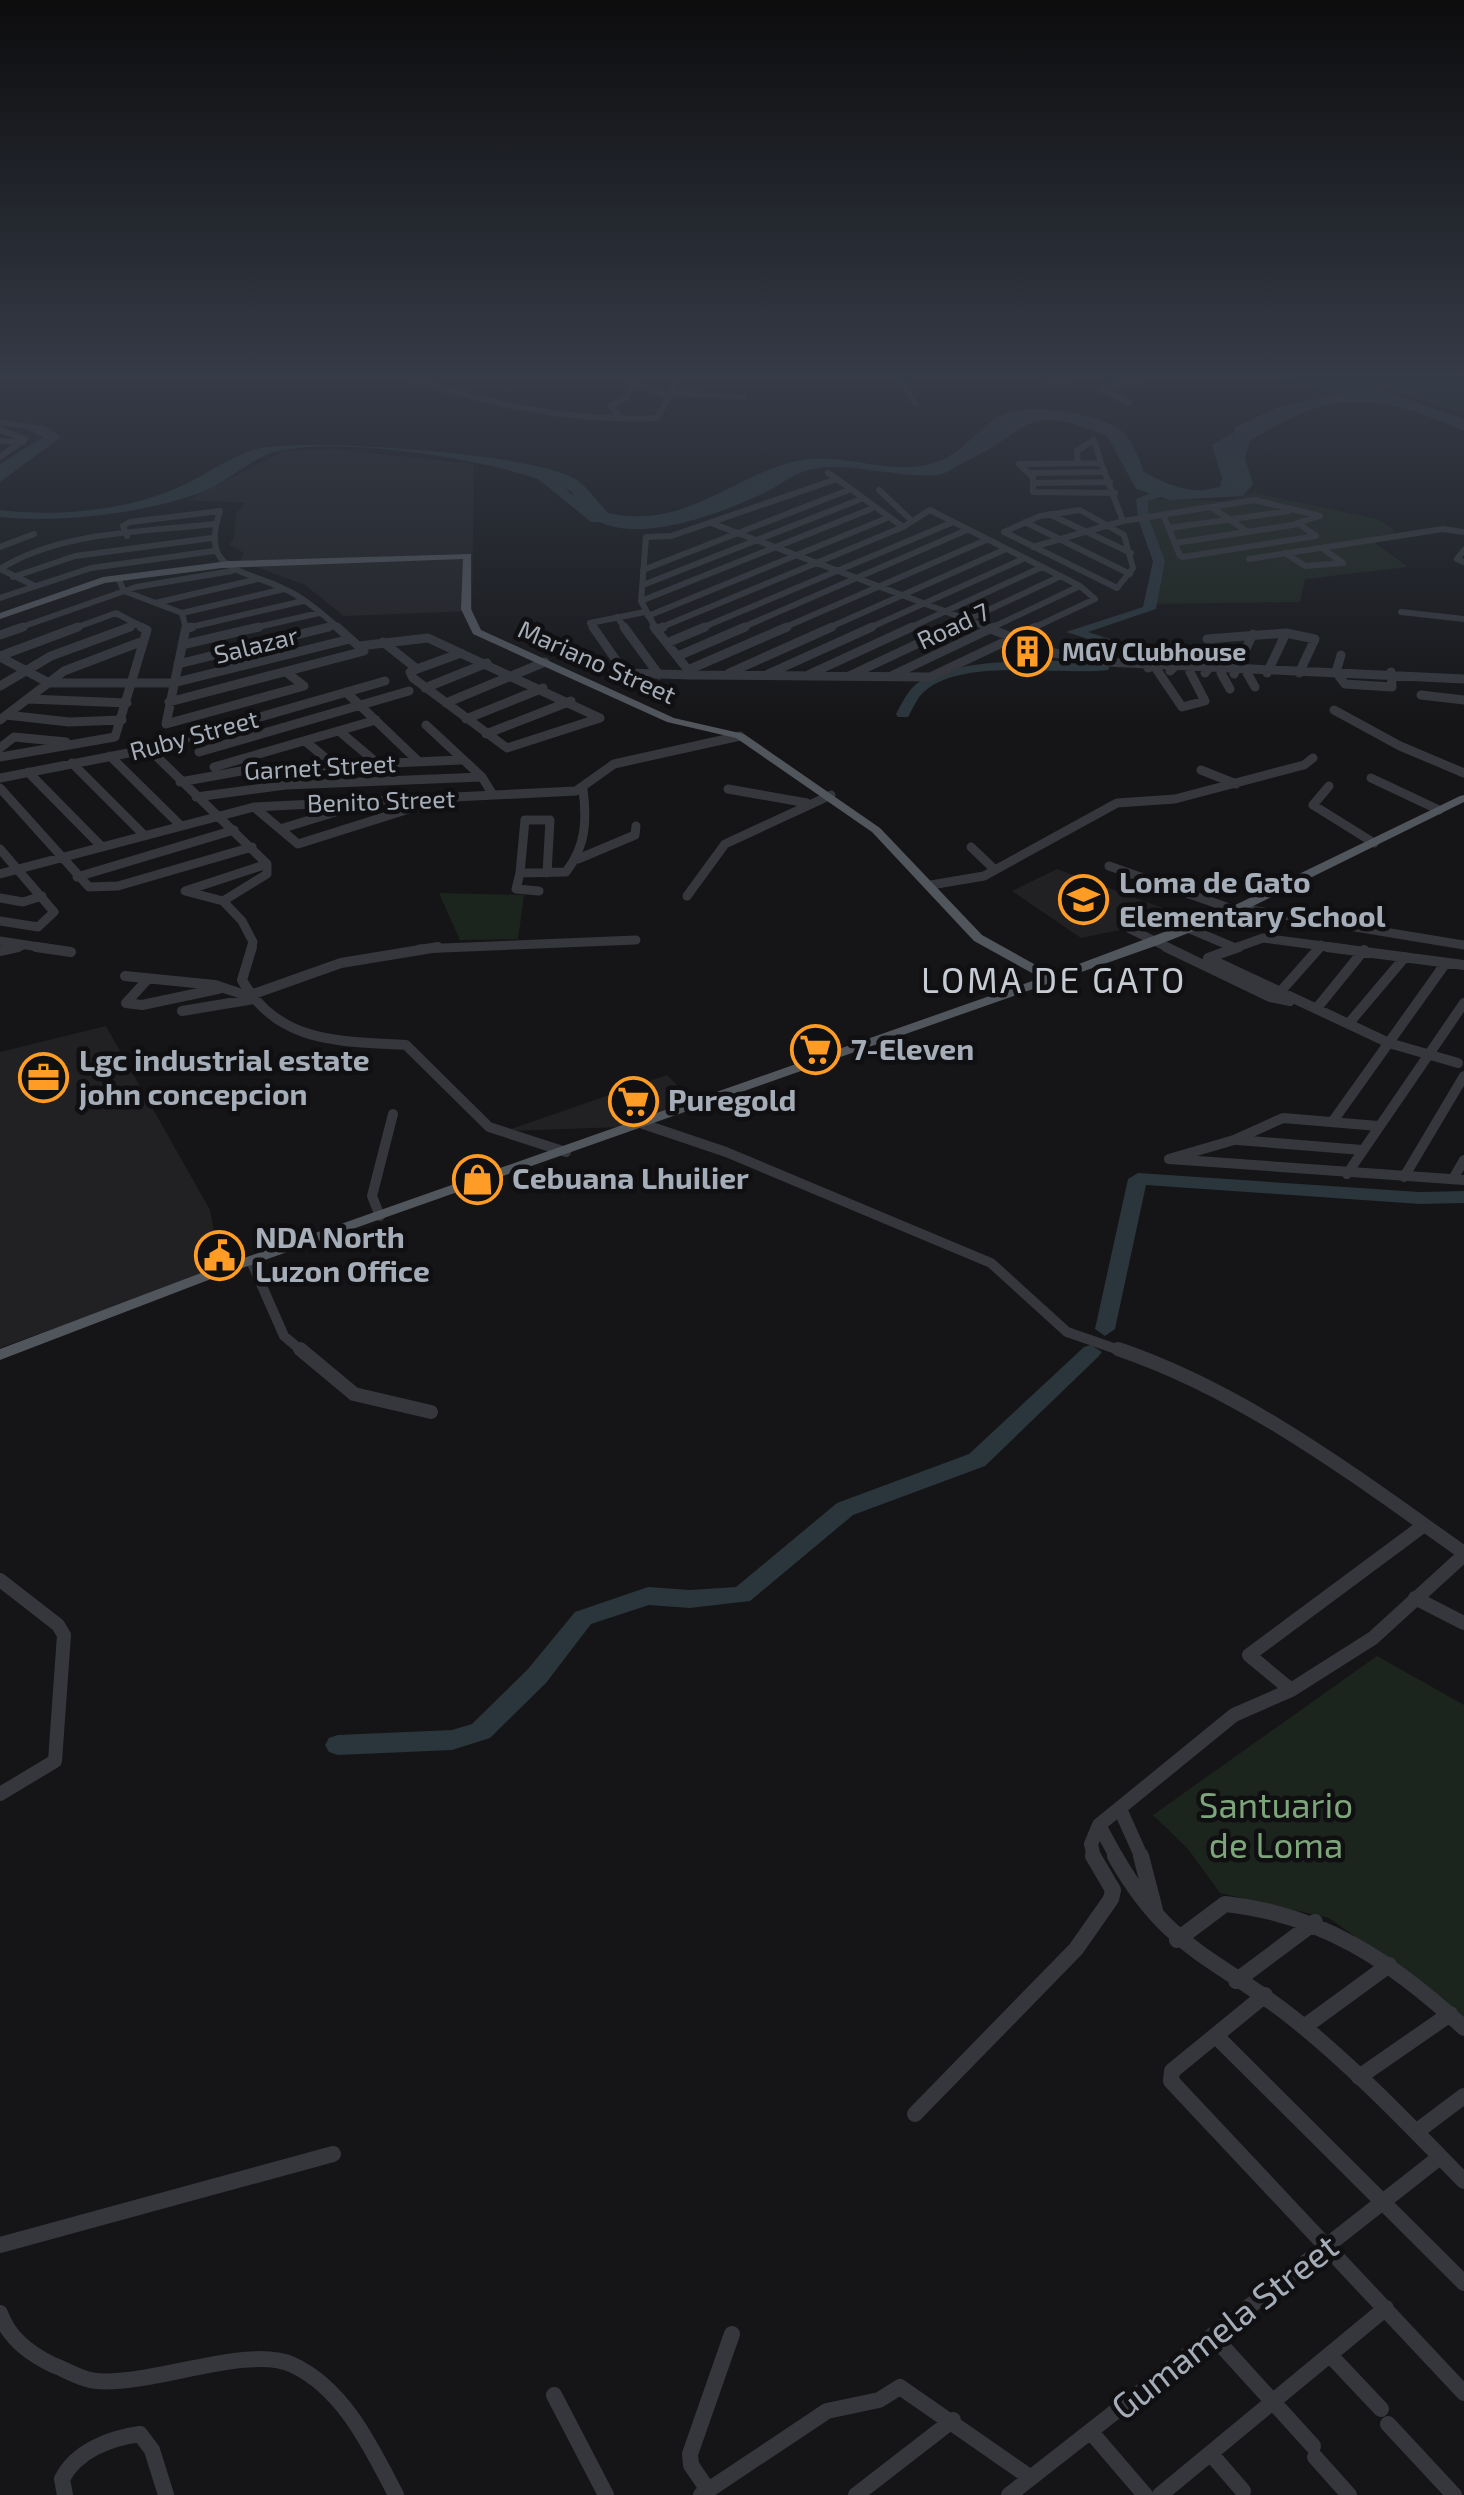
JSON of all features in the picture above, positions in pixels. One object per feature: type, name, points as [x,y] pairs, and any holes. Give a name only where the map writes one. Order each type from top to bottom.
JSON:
[{"type":"main road","name":"Mariano Street","points":[[226,566],[468,556],[466,609],[471,626],[484,637],[671,720],[740,736],[831,795],[898,849],[978,938],[1051,978]]},
{"type":"main road","points":[[0,616],[118,578],[226,566]]},
{"type":"main road","points":[[0,1355],[251,1261],[1154,942],[1237,909],[1464,798]]},
{"type":"street","points":[[690,673],[656,630],[642,601],[646,537],[671,536],[795,490]]},
{"type":"street","points":[[643,570],[845,490]]},
{"type":"street","points":[[853,490],[885,519],[903,526]]},
{"type":"street","points":[[879,490],[912,521]]},
{"type":"street","points":[[1032,490],[1115,493],[1123,520]]},
{"type":"street","points":[[1094,516],[1092,503],[1099,493]]},
{"type":"street","points":[[643,586],[861,499]]},
{"type":"street","points":[[1033,547],[1123,520],[1254,500],[1320,516],[1294,521],[1316,536],[1183,557],[1163,514]]},
{"type":"street","points":[[1211,506],[1305,566],[1343,563],[1322,548]]},
{"type":"street","points":[[642,601],[872,509]]},
{"type":"street","points":[[656,630],[903,526],[930,510],[1080,586],[1094,598],[930,677],[624,673],[590,623],[647,614],[885,519]]},
{"type":"street","points":[[1080,510],[1094,516],[1121,530],[1131,553],[1130,574],[1117,588],[1004,532],[1049,514],[1080,510]]},
{"type":"street","points":[[1169,528],[1299,510]]},
{"type":"street","points":[[127,536],[124,524],[220,512],[212,538],[214,552],[226,566],[284,589],[362,649]]},
{"type":"street","points":[[1049,514],[1131,553]]},
{"type":"street","points":[[667,643],[951,522]]},
{"type":"street","points":[[1025,522],[1130,574]]},
{"type":"street","points":[[710,523],[1012,638],[1112,665],[1205,673],[1391,672],[1464,679]]},
{"type":"street","points":[[35,586],[0,569],[9,562],[59,546],[214,524]]},
{"type":"street","points":[[1174,542],[1299,524]]},
{"type":"street","points":[[699,527],[703,546]]},
{"type":"street","points":[[1249,559],[1443,529],[1464,532]]},
{"type":"street","points":[[678,656],[967,530]]},
{"type":"street","points":[[0,534],[22,539]]},
{"type":"street","points":[[0,547],[34,534]]},
{"type":"street","points":[[671,536],[674,558]]},
{"type":"street","points":[[13,576],[75,556],[212,538]]},
{"type":"street","points":[[690,673],[986,540]]},
{"type":"street","points":[[724,675],[1004,550]]},
{"type":"street","points":[[1464,550],[1457,558],[1464,562]]},
{"type":"street","points":[[0,598],[91,568],[214,552]]},
{"type":"street","points":[[764,676],[1024,558]]},
{"type":"street","points":[[0,635],[124,591],[226,566]]},
{"type":"street","points":[[804,677],[1042,568]]},
{"type":"street","name":"Road 7","points":[[845,678],[1061,576]]},
{"type":"street","points":[[118,578],[124,591],[182,614],[284,589]]},
{"type":"street","points":[[154,604],[258,580]]},
{"type":"street","points":[[885,679],[1080,586]]},
{"type":"street","points":[[187,628],[303,601]]},
{"type":"street","points":[[1401,612],[1464,620]]},
{"type":"street","points":[[0,657],[116,613],[147,630],[115,737],[0,757]]},
{"type":"street","points":[[182,645],[318,613]]},
{"type":"street","points":[[182,614],[187,628],[166,724],[304,686],[286,672]]},
{"type":"street","points":[[617,617],[659,675]]},
{"type":"street","points":[[0,686],[22,670],[138,624]]},
{"type":"street","name":"Salazar","points":[[178,664],[334,626]]},
{"type":"street","points":[[1234,674],[1253,634]]},
{"type":"street","points":[[1272,673],[1286,634]]},
{"type":"street","points":[[1241,660],[1218,655],[1206,639],[1286,634],[1315,639],[1302,672]]},
{"type":"street","points":[[169,702],[383,642],[423,637],[487,663],[544,688],[600,718],[515,749],[486,734],[410,672],[461,653]]},
{"type":"street","points":[[0,657],[49,682],[173,683],[350,638]]},
{"type":"street","points":[[3,718],[64,671],[143,641]]},
{"type":"street","points":[[383,642],[416,669]]},
{"type":"street","points":[[1205,673],[1218,655],[1246,648]]},
{"type":"street","points":[[1336,672],[1341,654]]},
{"type":"street","points":[[446,703],[545,662]]},
{"type":"street","points":[[425,688],[487,663]]},
{"type":"street","points":[[1152,669],[1184,708],[1205,701],[1190,672]]},
{"type":"street","points":[[1302,672],[1311,684]]},
{"type":"street","points":[[1336,672],[1348,685],[1390,688],[1391,672]]},
{"type":"street","points":[[1221,673],[1230,689]]},
{"type":"street","points":[[1272,673],[1283,686]]},
{"type":"street","points":[[1247,674],[1255,687]]},
{"type":"street","name":"Ruby Street","points":[[0,778],[149,749],[385,681]]},
{"type":"street","points":[[466,719],[544,688]]},
{"type":"street","points":[[346,692],[418,761]]},
{"type":"street","points":[[199,752],[409,692]]},
{"type":"street","points":[[1421,695],[1464,700]]},
{"type":"street","points":[[29,699],[75,704],[127,703]]},
{"type":"street","points":[[486,734],[570,701]]},
{"type":"street","points":[[1334,710],[1390,742],[1464,773]]},
{"type":"street","points":[[3,718],[122,720]]},
{"type":"street","points":[[183,739],[216,770],[376,720]]},
{"type":"street","points":[[426,725],[482,777],[493,795]]},
{"type":"street","points":[[339,731],[378,764]]},
{"type":"street","points":[[578,859],[588,826],[583,789],[601,768],[740,736]]},
{"type":"street","points":[[0,748],[14,737],[80,743]]},
{"type":"street","points":[[305,741],[334,765]]},
{"type":"street","points":[[149,749],[267,864],[266,874],[222,901]]},
{"type":"street","points":[[110,756],[180,824]]},
{"type":"street","points":[[931,886],[984,876],[1117,803],[1175,799],[1313,758]]},
{"type":"street","name":"Garnet Street","points":[[180,782],[216,770],[461,760]]},
{"type":"street","points":[[72,764],[143,834]]},
{"type":"street","points":[[1201,770],[1236,784]]},
{"type":"street","points":[[28,772],[101,846]]},
{"type":"street","points":[[196,798],[286,785],[482,777]]},
{"type":"street","points":[[1371,778],[1439,810]]},
{"type":"street","points":[[1329,786],[1313,805],[1374,843]]},
{"type":"street","points":[[0,788],[89,887],[118,886],[252,847]]},
{"type":"street","name":"Benito Street","points":[[0,874],[254,807],[583,789]]},
{"type":"street","points":[[728,789],[808,803]]},
{"type":"street","points":[[687,896],[725,844],[831,795]]},
{"type":"street","points":[[254,807],[298,844],[443,798]]},
{"type":"street","points":[[280,829],[370,801]]},
{"type":"street","points":[[539,891],[516,889],[525,820],[550,820],[546,873]]},
{"type":"street","points":[[520,873],[566,872],[578,859],[635,836],[636,826]]},
{"type":"street","points":[[77,876],[234,830]]},
{"type":"street","points":[[971,847],[995,870]]},
{"type":"street","points":[[0,850],[54,912],[38,927],[0,921]]},
{"type":"street","points":[[251,998],[242,980],[253,942],[242,921],[222,901],[184,891],[267,864]]},
{"type":"street","points":[[1109,866],[1237,909],[1464,945]]},
{"type":"street","points":[[0,898],[24,902],[42,896]]},
{"type":"street","points":[[1190,928],[1233,947]]},
{"type":"street","points":[[1130,929],[1270,997],[1299,1000]]},
{"type":"street","points":[[1404,1177],[1462,1069],[1389,1043],[1208,958],[1263,938],[1464,965]]},
{"type":"street","points":[[182,1012],[251,998],[297,975],[452,944],[636,940]]},
{"type":"street","points":[[0,941],[71,952]]},
{"type":"street","points":[[0,952],[26,945]]},
{"type":"street","points":[[1281,991],[1321,945]]},
{"type":"street","points":[[1317,1008],[1364,950]]},
{"type":"street","points":[[1350,1022],[1405,957]]},
{"type":"street","points":[[1333,1121],[1445,964]]},
{"type":"street","points":[[125,976],[227,988],[320,1038],[348,1045],[406,1046],[447,1090],[500,1134],[566,1152]]},
{"type":"street","points":[[147,980],[126,1003],[146,1004],[227,988]]},
{"type":"street","points":[[1347,1174],[1464,1003]]},
{"type":"street","points":[[380,1216],[372,1196],[386,1127],[394,1114]]},
{"type":"street","points":[[1378,1126],[1283,1118],[1234,1140],[1170,1159],[1459,1179],[1464,1160]]},
{"type":"street","points":[[643,1124],[726,1152],[992,1263],[1066,1332],[1104,1348],[1177,1369],[1324,1454],[1464,1554],[1373,1638],[1291,1690],[1234,1715],[1099,1825],[1088,1841],[1088,1850],[1113,1890],[1111,1900],[1076,1949],[915,2114]]},
{"type":"street","points":[[1234,1140],[1362,1150]]},
{"type":"street","points":[[251,1261],[284,1336],[354,1394],[430,1412]]},
{"type":"street","points":[[1291,1690],[1249,1654],[1423,1526]]},
{"type":"street","points":[[0,1580],[58,1625],[64,1635],[55,1761],[0,1794]]},
{"type":"street","points":[[1414,1598],[1464,1623]]},
{"type":"street","points":[[1120,1808],[1143,1860],[1157,1919]]},
{"type":"street","points":[[1099,1825],[1120,1867],[1157,1919],[1178,1940],[1236,1981],[1265,1995],[1304,2027],[1464,2181]]},
{"type":"street","points":[[1178,1940],[1224,1904],[1314,1922],[1389,1965],[1464,2028]]},
{"type":"street","points":[[1236,1981],[1314,1922]]},
{"type":"street","points":[[1304,2027],[1389,1965]]},
{"type":"street","points":[[1265,1995],[1172,2071],[1171,2081],[1464,2393]]},
{"type":"street","points":[[1359,2077],[1450,2014]]},
{"type":"street","points":[[1216,2036],[1464,2283]]},
{"type":"street","points":[[1416,2132],[1464,2096]]},
{"type":"street","points":[[0,2245],[333,2154]]},
{"type":"street","name":"Gumamela Street","points":[[1009,2495],[1440,2157]]},
{"type":"street","points":[[1160,2495],[1386,2308]]},
{"type":"street","points":[[0,2313],[5,2328],[36,2357],[91,2381],[128,2382],[266,2356],[290,2359],[318,2380],[366,2438],[396,2495]]},
{"type":"street","points":[[732,2334],[690,2454],[704,2493],[827,2411],[878,2400],[904,2387],[1031,2478]]},
{"type":"street","points":[[1213,2336],[1348,2495]]},
{"type":"street","points":[[1330,2355],[1454,2495]]},
{"type":"street","points":[[554,2395],[606,2495]]},
{"type":"street","points":[[856,2495],[954,2420]]},
{"type":"street","points":[[1091,2432],[1145,2495]]},
{"type":"street","points":[[65,2495],[62,2479],[70,2464],[123,2434],[140,2434],[152,2450],[166,2495]]},
{"type":"street","points":[[1210,2454],[1243,2491]]},
{"type":"shaded area","points":[[170,490],[206,490],[125,512],[73,518],[0,517],[0,510],[68,512],[114,507]]},
{"type":"shaded area","points":[[207,490],[474,490],[472,611],[344,616],[305,585],[240,561],[244,553],[229,545],[234,538],[236,513],[246,503],[188,500]]},
{"type":"shaded area","points":[[568,490],[588,490],[608,513],[634,516],[658,515],[724,490],[770,490],[687,522],[631,529],[606,525],[586,513]]},
{"type":"shaded area","points":[[1140,490],[1248,490],[1243,496],[1170,500]]},
{"type":"shaded area","name":"Loma de Gato Elementary School","points":[[1057,869],[1168,910],[1154,923],[1081,938],[1012,891]]},
{"type":"shaded area","points":[[106,1026],[210,1210],[221,1268],[0,1348],[0,1052]]},
{"type":"shaded area","points":[[667,1075],[695,1103],[622,1127],[505,1131]]},
{"type":"green space","points":[[1255,493],[1377,519],[1397,532],[1368,538],[1408,567],[1305,579],[1300,602],[1149,604],[1161,562],[1144,499],[1223,501]]},
{"type":"green space","points":[[439,893],[524,895],[518,939],[460,940]]},
{"type":"green space","name":"Santuario de Loma","points":[[1377,1656],[1464,1705],[1464,2025],[1414,1979],[1329,1918],[1220,1893],[1188,1849],[1153,1815]]},
{"type":"waterway","points":[[560,490],[595,519]]},
{"type":"waterway","points":[[1202,494],[1218,490]]},
{"type":"waterway","points":[[1143,515],[1142,499],[1166,491]]},
{"type":"waterway","points":[[903,714],[920,688],[954,674],[1036,665],[1103,667],[1110,651],[1103,646],[1106,640],[1073,632],[1149,609],[1159,561],[1144,519]]},
{"type":"waterway","points":[[1105,1329],[1138,1179],[1420,1198],[1464,1197]]},
{"type":"waterway","points":[[338,1745],[452,1740],[481,1731],[537,1676],[583,1618],[648,1596],[690,1599],[742,1595],[845,1509],[977,1460],[1091,1352]]},
{"type":"place","name":"MGV Clubhouse","points":[[1027,652]]},
{"type":"place","name":"Loma de Gato Elementary School","points":[[1084,900]]},
{"type":"place","name":"7-Eleven","points":[[816,1050]]},
{"type":"place","name":"Lgc industrial estate john concepcion","points":[[44,1078]]},
{"type":"place","name":"Puregold","points":[[633,1101]]},
{"type":"place","name":"Cebuana Lhuilier","points":[[477,1179]]},
{"type":"place","name":"NDA North Luzon Office","points":[[220,1255]]},
{"type":"district","name":"LOMA DE GATO","points":[[1054,981]]}]
